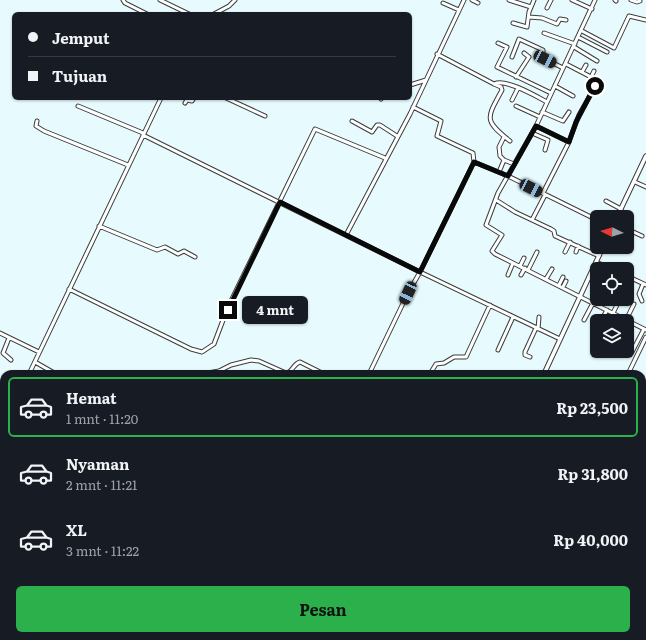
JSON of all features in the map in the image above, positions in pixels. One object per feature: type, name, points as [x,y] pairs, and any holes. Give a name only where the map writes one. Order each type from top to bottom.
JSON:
[{"type":"street","points":[[123,0],[125,3],[143,12]]},
{"type":"street","points":[[160,0],[185,12]]},
{"type":"street","points":[[218,12],[229,6],[235,0]]},
{"type":"street","points":[[346,235],[377,179],[385,158],[413,107],[463,0]]},
{"type":"street","points":[[472,0],[478,3]]},
{"type":"street","points":[[509,0],[531,6]]},
{"type":"street","points":[[513,22],[527,27],[531,6],[534,0]]},
{"type":"street","points":[[547,8],[551,0]]},
{"type":"street","points":[[572,0],[591,10]]},
{"type":"street","points":[[590,302],[492,252],[502,234],[486,226],[496,200],[514,164],[536,126],[575,46],[595,0]]},
{"type":"street","points":[[631,0],[637,2],[640,1]]},
{"type":"street","points":[[443,3],[459,10]]},
{"type":"street","points":[[529,16],[542,18],[557,24],[560,19],[566,20]]},
{"type":"street","points":[[582,31],[614,48],[629,16],[646,20]]},
{"type":"street","points":[[544,33],[575,46],[597,61]]},
{"type":"street","points":[[578,37],[607,52]]},
{"type":"street","points":[[512,57],[521,39],[543,50],[543,58],[563,68]]},
{"type":"street","points":[[498,43],[515,50]]},
{"type":"street","points":[[508,47],[497,67],[551,93]]},
{"type":"street","points":[[437,54],[501,87],[502,90],[490,112],[490,119],[504,137],[510,141]]},
{"type":"street","points":[[516,77],[529,58],[524,54]]},
{"type":"street","points":[[566,64],[594,79]]},
{"type":"street","points":[[582,72],[586,65]]},
{"type":"street","points":[[590,77],[594,70]]},
{"type":"street","points":[[412,84],[426,80]]},
{"type":"street","points":[[494,84],[504,83],[547,102]]},
{"type":"street","points":[[532,220],[569,142],[579,115],[597,83]]},
{"type":"street","points":[[555,86],[573,96]]},
{"type":"street","points":[[512,100],[518,88]]},
{"type":"street","points":[[31,370],[160,100]]},
{"type":"street","points":[[230,100],[265,116]]},
{"type":"street","points":[[78,106],[143,134],[420,272],[560,339]]},
{"type":"street","points":[[516,106],[540,117]]},
{"type":"street","points":[[371,370],[474,162],[473,152],[437,136],[441,122],[413,107]]},
{"type":"street","points":[[542,112],[564,121],[569,112]]},
{"type":"street","points":[[37,121],[36,126],[44,131],[128,165]]},
{"type":"street","points":[[352,121],[372,132],[377,125],[380,125],[397,136]]},
{"type":"street","points":[[536,126],[569,142]]},
{"type":"street","points":[[70,289],[176,342],[202,352],[214,344],[218,330],[226,316],[228,307],[316,128],[385,158]]},
{"type":"street","points":[[532,133],[548,140],[545,150]]},
{"type":"street","points":[[504,137],[499,150],[500,156],[504,160],[514,164]]},
{"type":"street","points":[[606,201],[622,209],[646,156]]},
{"type":"street","points":[[499,172],[504,160]]},
{"type":"street","points":[[474,162],[508,176],[590,217]]},
{"type":"street","points":[[635,182],[646,187]]},
{"type":"street","points":[[496,200],[532,220],[554,230],[555,236],[599,256],[596,262]]},
{"type":"street","points":[[100,226],[157,250],[165,247],[178,254],[184,251],[195,257]]},
{"type":"street","points":[[634,232],[642,236]]},
{"type":"street","points":[[565,252],[574,237]]},
{"type":"street","points":[[576,252],[578,246]]},
{"type":"street","points":[[521,275],[537,252]]},
{"type":"street","points":[[507,260],[509,256]]},
{"type":"street","points":[[520,266],[524,258]]},
{"type":"street","points":[[508,275],[514,263]]},
{"type":"street","points":[[546,279],[552,269]]},
{"type":"street","points":[[546,370],[589,277]]},
{"type":"street","points":[[559,285],[564,278]]},
{"type":"street","points":[[634,279],[644,284],[639,294],[642,301]]},
{"type":"street","points":[[563,287],[566,281]]},
{"type":"street","points":[[432,370],[436,364],[444,363],[454,357],[466,357],[490,305]]},
{"type":"street","points":[[584,320],[591,306]]},
{"type":"street","points":[[599,306],[613,313],[616,306]]},
{"type":"street","points":[[605,314],[607,310]]},
{"type":"street","points":[[498,350],[513,317]]},
{"type":"street","points":[[530,357],[526,355],[525,352],[537,328],[538,317]]},
{"type":"street","points":[[634,324],[645,328],[634,348]]},
{"type":"street","points":[[0,333],[39,352]]},
{"type":"street","points":[[630,370],[646,337]]},
{"type":"street","points":[[9,338],[3,352],[11,360]]},
{"type":"street","points":[[642,345],[646,347]]},
{"type":"street","points":[[221,370],[231,365],[251,360],[260,361],[280,370]]},
{"type":"street","points":[[35,362],[46,370]]},
{"type":"street","points":[[292,370],[300,362],[316,370]]},
{"type":"route","points":[[228,310],[228,307],[280,202],[420,272],[474,162],[508,176],[536,126],[569,142],[576,122],[595,86]]}]
